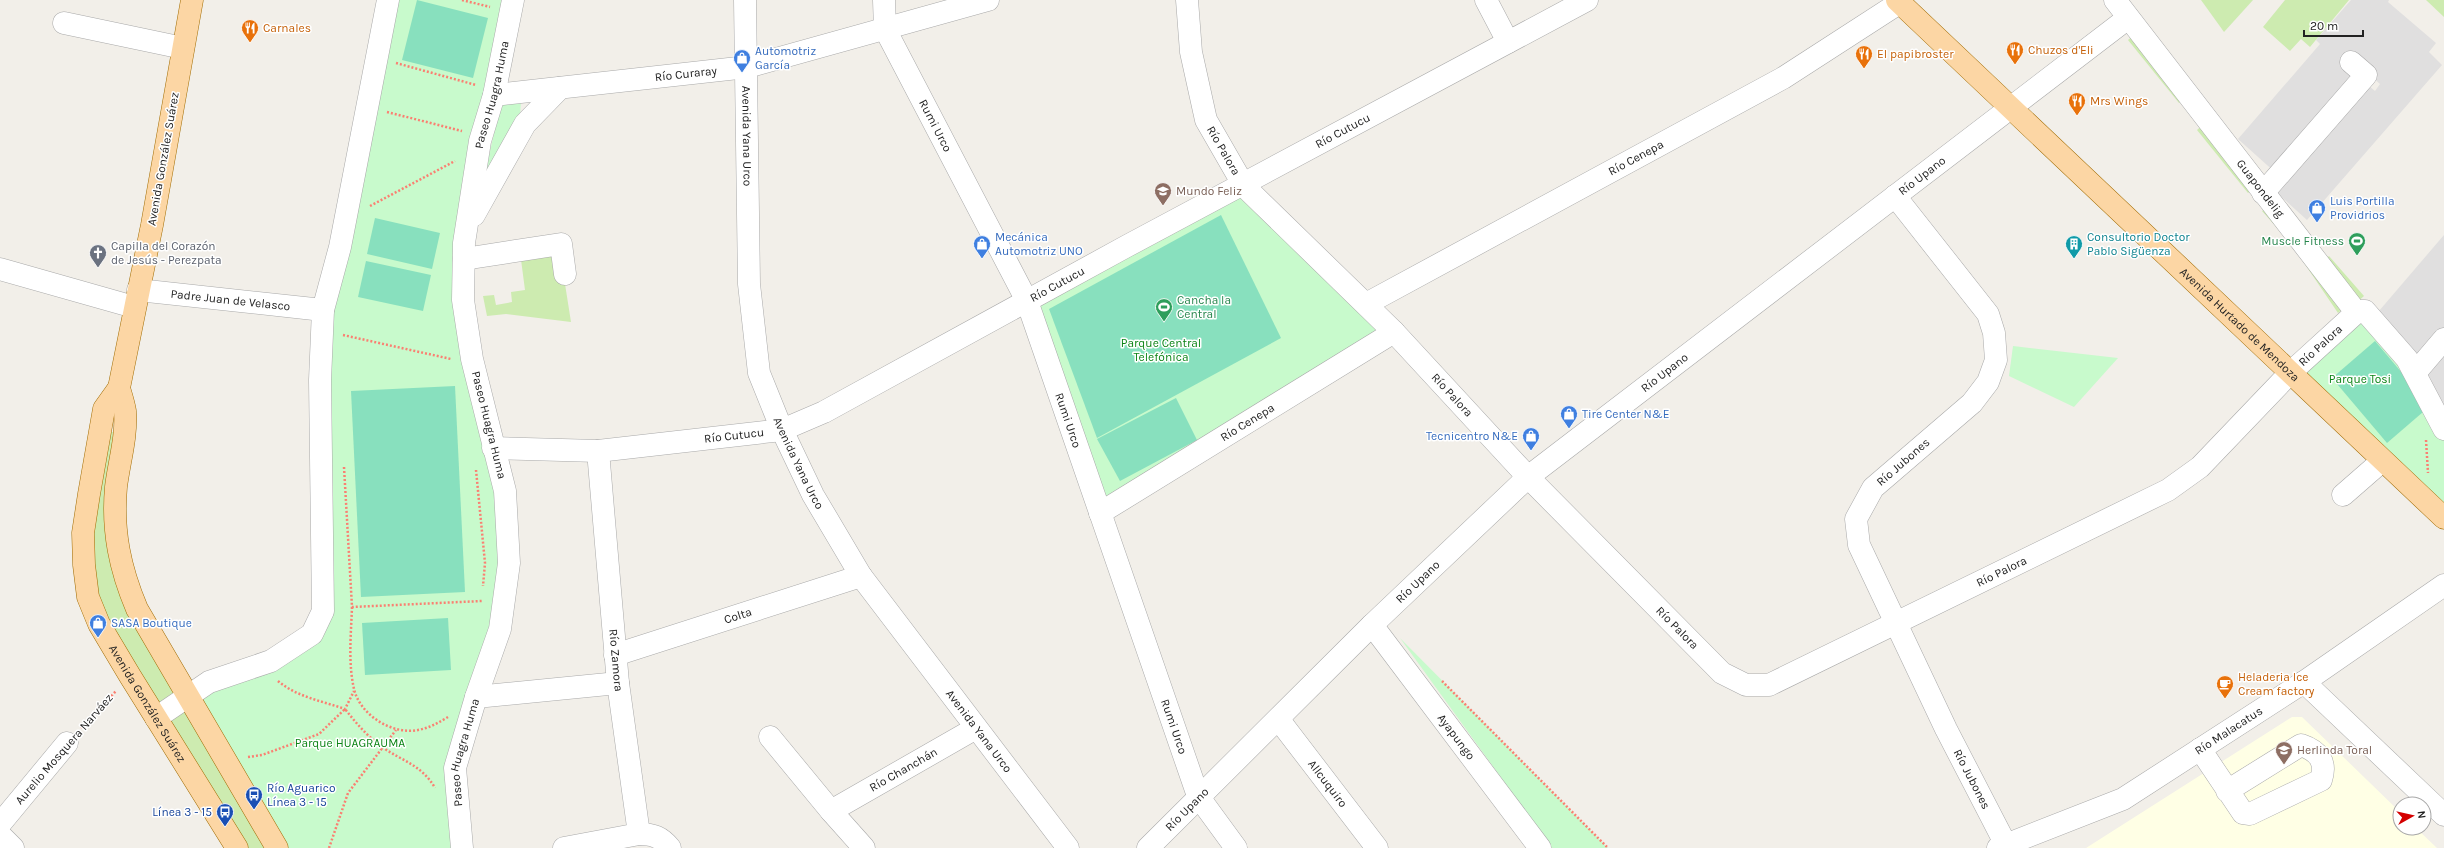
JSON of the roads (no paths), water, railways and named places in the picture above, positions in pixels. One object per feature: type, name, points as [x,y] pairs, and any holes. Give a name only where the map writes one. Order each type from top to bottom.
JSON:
[{"type":"main road","name":"Avenida González Suárez","points":[[192,0],[120,388],[125,411],[114,524],[118,555],[125,583],[137,609],[277,848]]},
{"type":"main road","name":"Avenida Hurtado de Mendoza","points":[[1898,1],[2289,374],[2444,518]]},
{"type":"main road","name":"Avenida González Suárez","points":[[120,388],[104,410],[85,520],[84,565],[88,597],[99,624],[237,848]]},
{"type":"street","points":[[156,718],[209,682],[271,661],[312,634],[323,611],[320,380],[323,310],[340,247],[388,0]]},
{"type":"street","name":"Avenida Yana Urco","points":[[745,0],[749,284],[759,373],[782,430],[813,495],[861,576],[1068,848]]},
{"type":"street","name":"Rumi Urco","points":[[884,0],[885,29],[1027,301],[1198,796],[1236,848]]},
{"type":"street","name":"Río Curaray","points":[[487,91],[560,88],[746,67],[988,0]]},
{"type":"street","name":"Río Palora","points":[[1187,0],[1191,52],[1206,120],[1244,186],[1394,332],[1528,478],[1722,673],[1746,685],[1769,685],[2168,490],[2200,467],[2289,374],[2356,312]]},
{"type":"street","points":[[1486,0],[1508,42]]},
{"type":"street","name":"Río Cutucu","points":[[493,448],[598,451],[782,430],[824,412],[1027,301],[1244,186],[1587,0]]},
{"type":"street","name":"Guapondelig","points":[[2115,0],[2356,312],[2365,311],[2408,359],[2442,424]]},
{"type":"street","name":"Río Cenepa","points":[[1366,304],[1783,78],[1898,1]]},
{"type":"street","name":"Paseo Huagra Huma","points":[[462,848],[455,768],[476,697],[500,629],[509,563],[505,491],[493,448],[472,359],[463,300],[464,259],[467,228],[487,91],[512,6]]},
{"type":"street","name":"Río Upano","points":[[1148,848],[1198,796],[1279,720],[1372,625],[1528,478],[1895,196],[2012,109],[2128,18]]},
{"type":"street","points":[[64,24],[183,48]]},
{"type":"street","points":[[2263,193],[2365,74]]},
{"type":"street","points":[[467,228],[525,124],[560,88]]},
{"type":"street","name":"Río Jubones","points":[[1895,196],[1988,314],[1994,333],[1996,360],[1988,382],[1972,403],[1873,488],[1856,519],[1859,545],[2002,847]]},
{"type":"street","points":[[464,259],[561,244],[565,274]]},
{"type":"street","name":"Padre Juan de Velasco","points":[[0,269],[136,299],[323,310]]},
{"type":"street","name":"Río Cenepa","points":[[1100,513],[1394,332]]},
{"type":"street","points":[[2416,373],[2444,339]]},
{"type":"street","name":"Río Zamora","points":[[598,451],[615,655],[639,834]]},
{"type":"street","points":[[2343,495],[2382,460]]},
{"type":"street","name":"Colta","points":[[615,655],[861,576]]},
{"type":"street","name":"Río Malacatus","points":[[2002,847],[2123,799],[2304,682],[2444,585]]},
{"type":"street","name":"Ayapungo","points":[[1372,625],[1540,848]]},
{"type":"street","points":[[2304,682],[2444,815]]},
{"type":"street","points":[[476,697],[618,683]]},
{"type":"street","name":"Allcuquiro","points":[[1279,720],[1377,848]]},
{"type":"street","name":"Río Chanchán","points":[[831,811],[976,728]]},
{"type":"street","points":[[770,736],[831,811],[864,848]]},
{"type":"street","name":"Aurelio Mosquera Narváez","points":[[0,824],[67,743]]},
{"type":"street","points":[[2200,749],[2227,791]]},
{"type":"street","points":[[564,848],[639,834],[652,834],[663,840],[670,848]]},
{"type":"street","points":[[0,835],[13,848]]},
{"type":"place","name":"Carnales","points":[[250,43]]},
{"type":"place","name":"Chuzos d'Eli","points":[[2015,65]]},
{"type":"place","name":"El papibroster","points":[[1864,69]]},
{"type":"place","name":"Automotriz García","points":[[742,73]]},
{"type":"place","name":"Mrs Wings","points":[[2077,116]]},
{"type":"place","name":"Mundo Feliz","points":[[1163,206]]},
{"type":"place","name":"Luis Portilla Providrios","points":[[2317,223]]},
{"type":"place","name":"Muscle Fitness","points":[[2357,256]]},
{"type":"place","name":"Mecánica Automotriz UNO","points":[[982,259]]},
{"type":"place","name":"Consultorio Doctor Pablo Sigüenza","points":[[2074,259]]},
{"type":"place","name":"Capilla del Corazón de Jesús - Perezpata","points":[[98,268]]},
{"type":"place","name":"Cancha la Central","points":[[1164,322]]},
{"type":"place","name":"Tire Center N&E","points":[[1569,429]]},
{"type":"place","name":"Tecnicentro N&E","points":[[1531,451]]},
{"type":"place","name":"SASA Boutique","points":[[98,638]]},
{"type":"place","name":"Heladeria Ice Cream factory","points":[[2225,699]]},
{"type":"place","name":"Herlinda Toral","points":[[2284,765]]},
{"type":"place","name":"Río Aguarico Línea 3 - 15","points":[[254,810]]},
{"type":"place","name":"Línea 3 - 15","points":[[225,827]]},
{"type":"park label","name":"Parque Central Telefónica","points":[[1161,350]]},
{"type":"park label","name":"Parque Tosi","points":[[2360,379]]},
{"type":"park label","name":"Parque HUAGRAUMA","points":[[350,743]]}]
